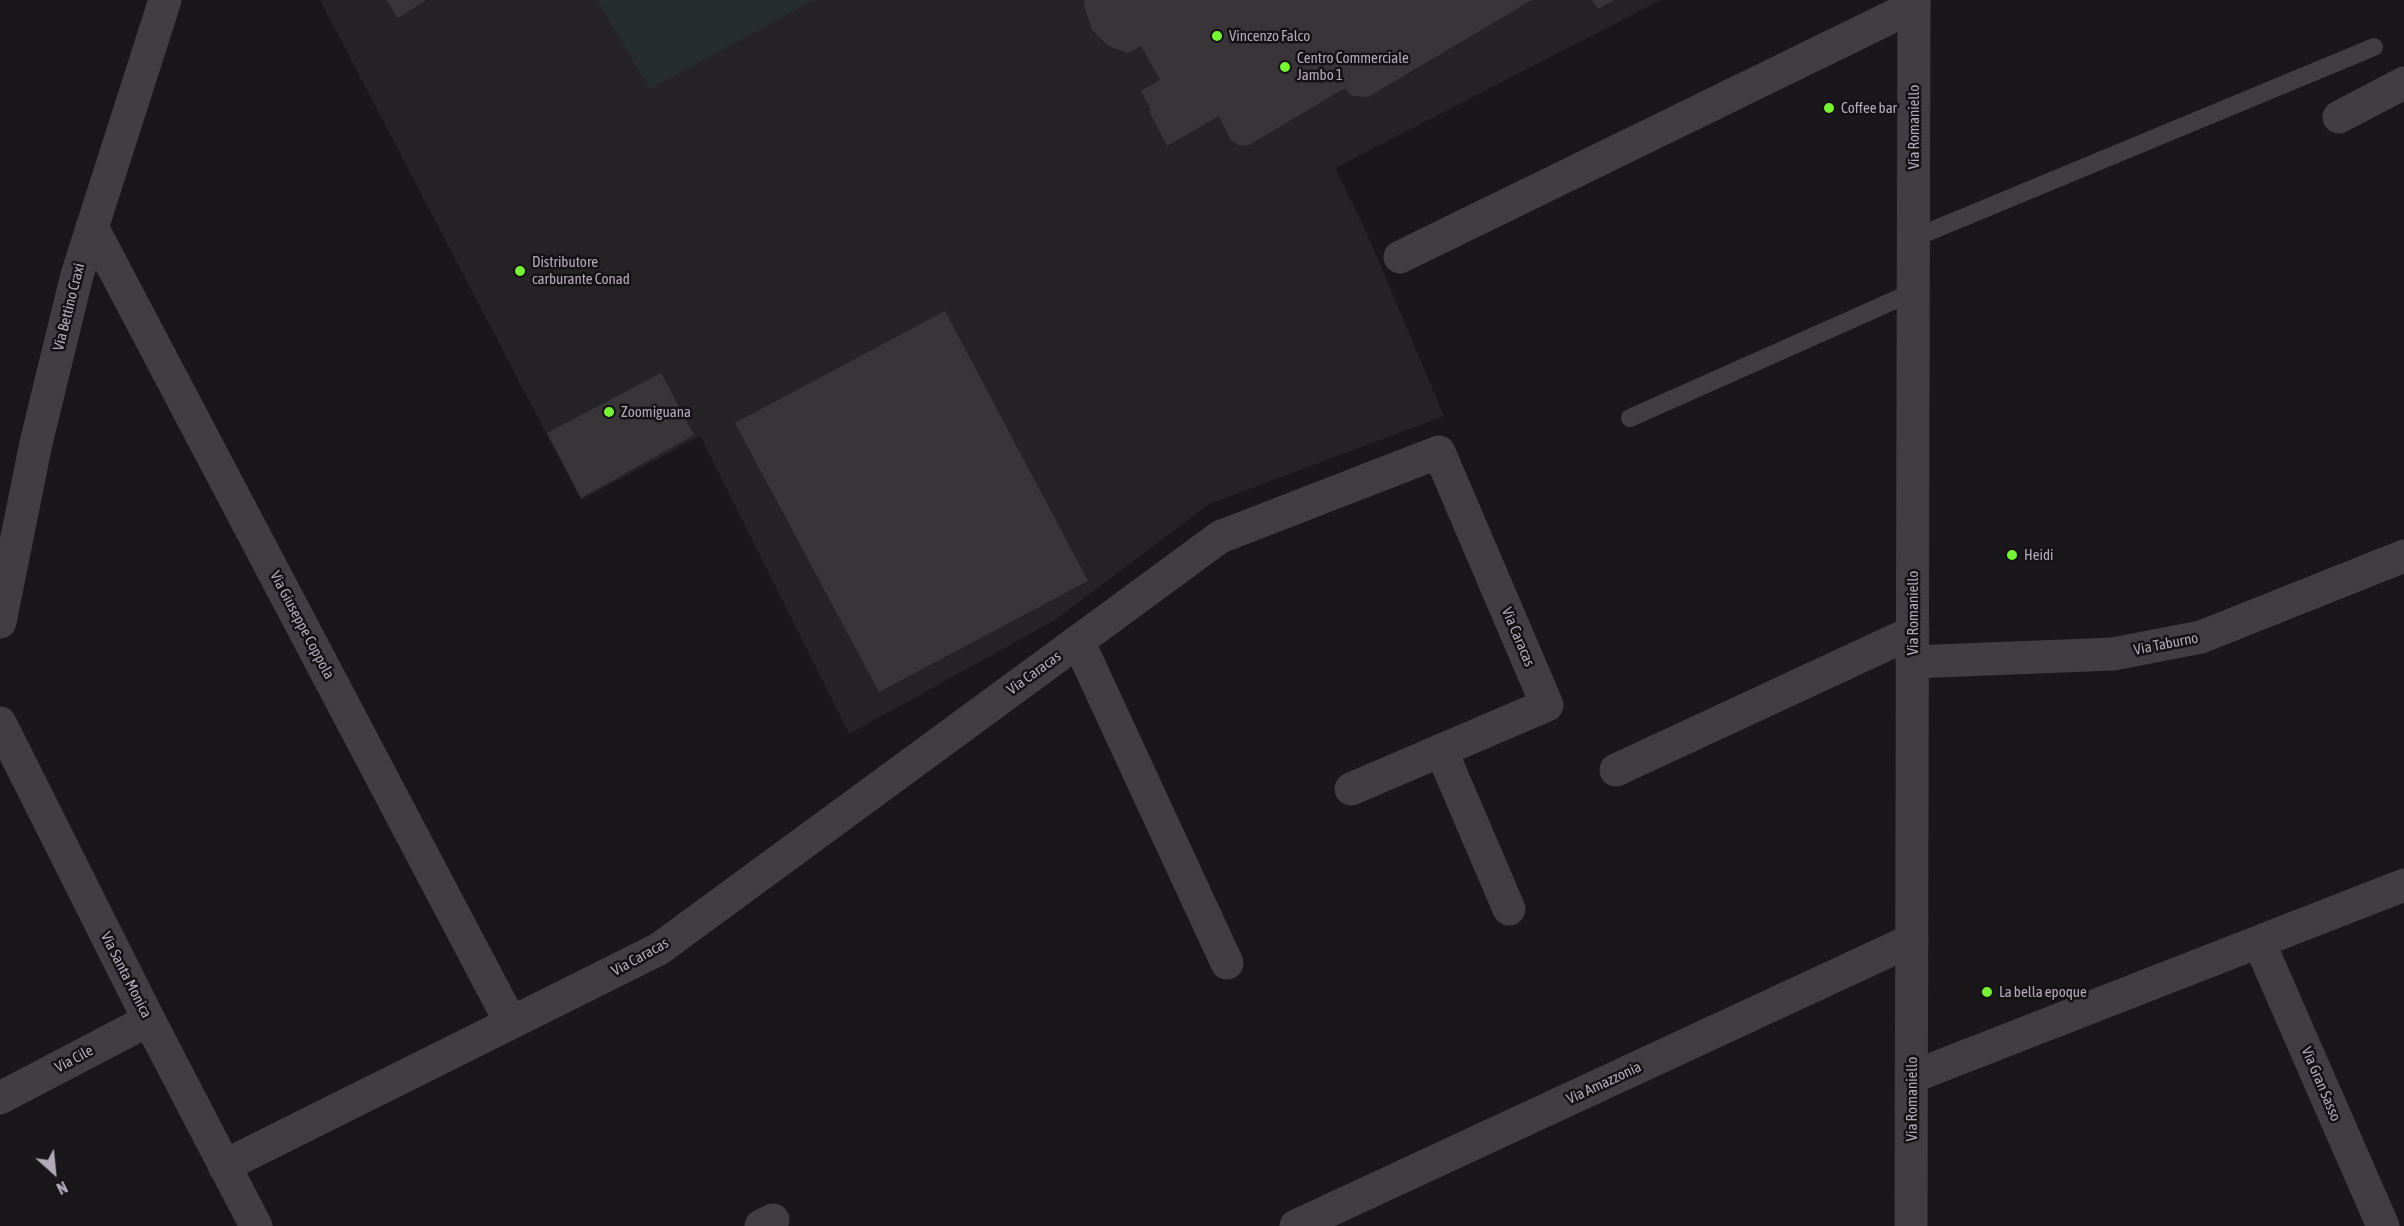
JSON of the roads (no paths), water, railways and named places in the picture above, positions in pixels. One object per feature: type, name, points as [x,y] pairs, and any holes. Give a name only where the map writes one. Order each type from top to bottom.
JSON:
[{"type":"street","name":"Via Bettino Craxi","points":[[0,622],[11,514],[36,442],[71,297],[92,226],[165,0]]},
{"type":"street","name":"Via Romaniello","points":[[1911,1226],[1914,3]]},
{"type":"street","points":[[1400,257],[1914,3]]},
{"type":"street","points":[[2339,117],[2404,83]]},
{"type":"street","name":"Via Giuseppe Coppola","points":[[92,226],[511,1023]]},
{"type":"street","name":"Via Caracas","points":[[224,1166],[659,949],[1221,537],[1439,452],[1546,705],[1351,789]]},
{"type":"street","name":"Via Taburno","points":[[1913,647],[2113,654],[2201,638],[2404,556]]},
{"type":"street","points":[[1078,641],[1227,963]]},
{"type":"street","points":[[1616,770],[1913,647]]},
{"type":"street","name":"Via Santa Monica","points":[[0,723],[148,1020],[256,1226]]},
{"type":"street","points":[[1441,750],[1509,909]]},
{"type":"street","points":[[1912,1077],[2404,885]]},
{"type":"street","name":"Via Amazzonia","points":[[1296,1226],[1912,940]]},
{"type":"street","name":"Via Gran Sasso","points":[[2259,942],[2383,1226]]},
{"type":"street","name":"Via Cile","points":[[0,1098],[148,1020]]},
{"type":"lane","points":[[1914,237],[2374,47]]},
{"type":"lane","points":[[1630,418],[1913,292]]},
{"type":"place","name":"Vincenzo Falco","points":[[1217,36]]},
{"type":"place","name":"Centro Commerciale Jambo 1","points":[[1285,67]]},
{"type":"place","name":"Coffee bar","points":[[1829,108]]},
{"type":"place","name":"Distributore carburante Conad","points":[[520,271]]},
{"type":"place","name":"Zoomiguana","points":[[609,412]]},
{"type":"place","name":"Heidi","points":[[2012,555]]},
{"type":"place","name":"La bella epoque","points":[[1987,992]]}]
